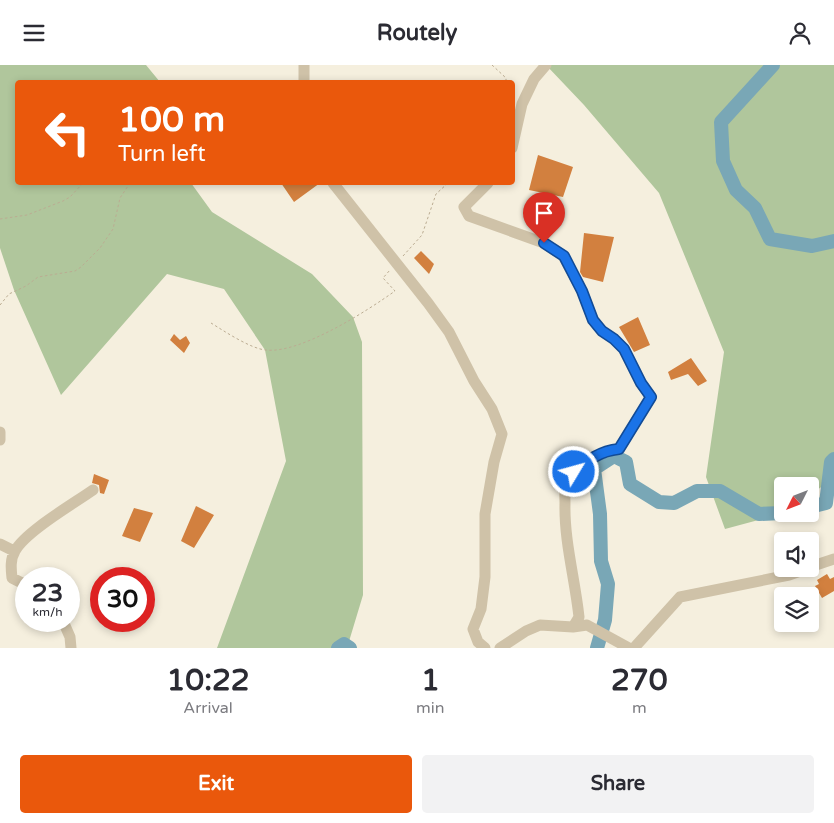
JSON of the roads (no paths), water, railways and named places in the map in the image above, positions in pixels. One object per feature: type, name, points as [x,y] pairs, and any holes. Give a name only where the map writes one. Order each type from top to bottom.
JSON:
[{"type":"street","points":[[304,65],[304,80]]},
{"type":"street","points":[[515,135],[522,104],[534,79],[546,65]]},
{"type":"street","points":[[335,185],[449,332],[474,381],[492,409],[502,434],[494,462],[485,514],[483,593],[481,609],[474,629],[478,642],[485,648]]},
{"type":"street","points":[[486,185],[464,207],[469,216],[544,243],[564,256],[582,291],[593,320],[602,331],[624,349],[641,383],[651,397],[619,449],[607,450],[590,459],[574,472],[566,483],[564,523],[579,617],[573,627]]},
{"type":"street","points":[[0,431],[0,440]]},
{"type":"street","points":[[15,580],[12,578],[11,565],[14,551],[26,537],[93,490]]},
{"type":"street","points":[[0,544],[14,551]]},
{"type":"street","points":[[819,564],[834,559]]},
{"type":"street","points":[[634,648],[680,597],[779,577]]},
{"type":"street","points":[[500,648],[526,631],[540,625],[573,627],[587,625],[629,648]]},
{"type":"street","points":[[68,632],[71,648]]},
{"type":"waterway","points":[[773,65],[721,122],[723,161],[736,190],[755,208],[770,239],[812,246],[834,241]]},
{"type":"waterway","points":[[597,648],[605,620],[608,584],[601,561],[600,514],[594,469],[614,456],[626,462],[630,484],[659,502],[674,503],[697,491],[720,491],[759,514],[774,513]]},
{"type":"waterway","points":[[819,505],[826,503],[831,462],[834,459]]},
{"type":"waterway","points":[[338,648],[344,644],[350,648]]}]
